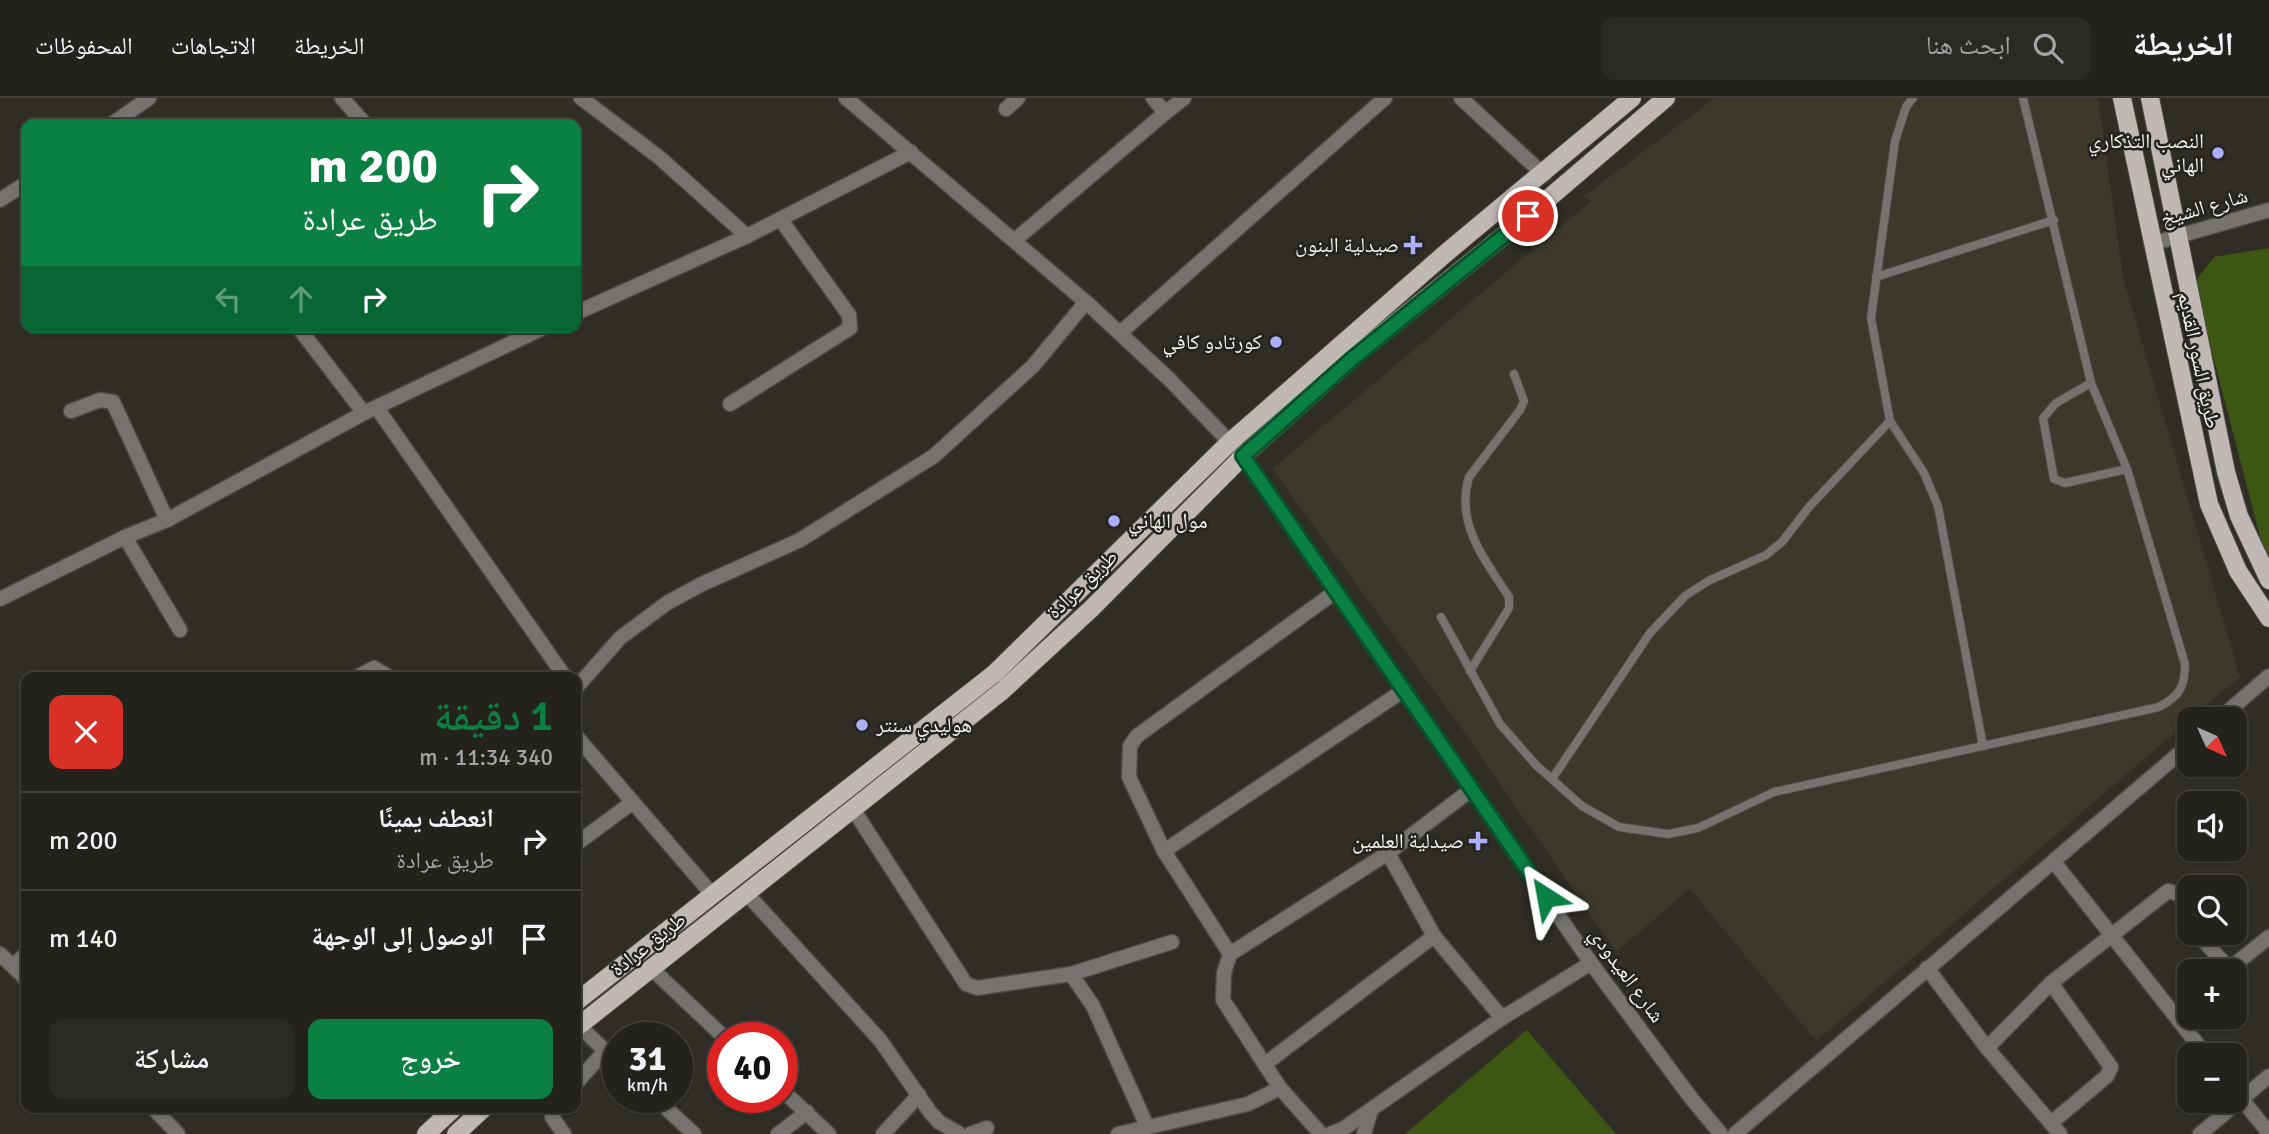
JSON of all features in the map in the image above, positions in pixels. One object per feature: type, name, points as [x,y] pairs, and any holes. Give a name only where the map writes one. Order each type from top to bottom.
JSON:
[{"type":"main road","name":"طريق عرادة","points":[[581,1023],[653,970],[1002,691],[1091,609],[1237,449],[1528,216],[1666,98]]},
{"type":"main road","name":"طريق السور القديم","points":[[2122,98],[2208,504],[2226,550],[2250,592],[2269,618]]},
{"type":"main road","name":"طريق السور القديم","points":[[2150,98],[2226,472],[2239,516],[2269,578]]},
{"type":"main road","name":"طريق عرادة","points":[[581,998],[711,893],[995,673],[1446,253],[1544,175],[1622,101]]},
{"type":"main road","points":[[426,1134],[449,1113]]},
{"type":"main road","points":[[456,1134],[479,1113]]},
{"type":"street","points":[[120,119],[149,98]]},
{"type":"street","points":[[342,98],[361,119]]},
{"type":"street","points":[[581,98],[660,158],[747,236]]},
{"type":"street","name":"شارع العيدودي","points":[[846,98],[1086,302],[1237,449],[1591,963],[1690,1098],[1721,1134]]},
{"type":"street","points":[[1006,109],[1018,98]]},
{"type":"street","points":[[1153,98],[1165,113]]},
{"type":"street","points":[[1016,240],[1184,98]]},
{"type":"street","points":[[1120,333],[1385,98]]},
{"type":"street","points":[[1461,98],[1544,175]]},
{"type":"street","points":[[581,311],[747,236],[911,152]]},
{"type":"street","points":[[0,200],[21,186]]},
{"type":"street","name":"شارع الشيخ","points":[[2151,244],[2269,210]]},
{"type":"street","points":[[730,404],[845,333],[851,323],[849,315],[781,219]]},
{"type":"street","points":[[581,682],[621,638],[667,603],[700,585],[800,540],[934,456],[1033,366],[1086,302]]},
{"type":"street","points":[[303,333],[371,410],[561,672]]},
{"type":"street","points":[[0,599],[125,537],[167,520],[371,410],[524,333]]},
{"type":"street","points":[[71,411],[100,400],[113,402],[167,520]]},
{"type":"street","points":[[125,537],[180,630]]},
{"type":"street","points":[[2250,592],[2269,578]]},
{"type":"street","points":[[1230,954],[1164,851],[1129,777],[1130,746],[1137,736],[1335,592]]},
{"type":"street","points":[[2233,707],[2269,676]]},
{"type":"street","points":[[1164,851],[1404,690]]},
{"type":"street","points":[[581,742],[711,893]]},
{"type":"street","points":[[1735,1134],[2177,755]]},
{"type":"street","points":[[1321,1134],[1280,1088],[1223,1000],[1224,972],[1230,954],[1388,853],[1472,789]]},
{"type":"street","points":[[581,840],[633,802]]},
{"type":"street","points":[[853,809],[966,984],[977,988],[1072,974],[1172,942]]},
{"type":"street","points":[[1388,853],[1434,936],[1502,1018]]},
{"type":"street","points":[[2054,862],[2197,1043]]},
{"type":"street","points":[[1987,1048],[2051,983],[2111,934],[2168,891],[2177,894]]},
{"type":"street","points":[[748,895],[880,1040],[939,1122],[960,1134]]},
{"type":"street","points":[[1265,1065],[1434,936]]},
{"type":"street","points":[[2208,945],[2229,969],[2269,937]]},
{"type":"street","points":[[0,954],[21,974]]},
{"type":"street","points":[[13,966],[21,959]]},
{"type":"street","points":[[1330,1134],[1371,1110],[1502,1018],[1591,963]]},
{"type":"street","points":[[1927,968],[1987,1048],[2056,1128],[2107,1076],[2111,1067],[2051,983]]},
{"type":"street","points":[[653,970],[708,1022]]},
{"type":"street","points":[[1072,974],[1093,1006],[1147,1126]]},
{"type":"street","points":[[581,1030],[602,1048]]},
{"type":"street","points":[[581,1077],[602,1054]]},
{"type":"street","points":[[2247,1089],[2269,1076]]},
{"type":"street","points":[[1118,1134],[1237,1107],[1280,1088]]},
{"type":"street","points":[[883,1134],[919,1094]]},
{"type":"street","points":[[798,1104],[829,1134]]},
{"type":"street","points":[[2247,1107],[2269,1132]]},
{"type":"street","points":[[1364,1134],[1371,1110]]},
{"type":"street","points":[[778,1134],[807,1112]]},
{"type":"street","points":[[158,1113],[178,1134]]},
{"type":"street","points":[[554,1113],[552,1117],[564,1134]]},
{"type":"street","points":[[671,1113],[694,1134]]},
{"type":"street","points":[[2200,1134],[2220,1113]]},
{"type":"street","points":[[970,1134],[987,1128]]},
{"type":"lane","points":[[1913,98],[1906,107],[1895,141],[1871,318],[1890,421],[1924,473],[1938,506],[1983,746]]},
{"type":"lane","points":[[1441,617],[1500,724],[1552,779],[1582,806],[1619,827],[1668,834],[1698,828],[1774,792],[2159,707],[2178,696],[2185,681],[2185,664],[2127,469],[2091,383],[2054,220],[2022,98]]},
{"type":"lane","points":[[1876,277],[2054,220]]},
{"type":"lane","points":[[1470,671],[1509,608],[1509,597],[1471,537],[1465,490],[1469,477],[1520,411],[1524,401],[1514,374]]},
{"type":"lane","points":[[2091,383],[2056,403],[2043,418],[2054,479],[2065,483],[2127,469]]},
{"type":"lane","points":[[1552,779],[1650,633],[1685,596],[1708,581],[1766,555],[1782,542],[1809,507],[1890,421]]},
{"type":"shaded area","points":[[1715,98],[2098,98],[2123,277],[2240,677],[2205,707],[2177,707],[2177,731],[1816,1041],[1690,889],[1616,952],[1464,732],[1272,469],[1591,201],[1584,196]]},
{"type":"green space","points":[[2269,248],[2267,563],[2194,283],[2214,257]]},
{"type":"green space","points":[[1527,1030],[1616,1134],[1405,1134]]},
{"type":"place","name":"النصب التذكاري الهاني","points":[[2218,153]]},
{"type":"place","name":"صيدلية البنون","points":[[1413,245]]},
{"type":"place","name":"كورتادو كافي","points":[[1276,342]]},
{"type":"place","name":"مول الهاني","points":[[1114,521]]},
{"type":"place","name":"هوليدي سنتر","points":[[862,725]]},
{"type":"place","name":"صيدلية العلمين","points":[[1478,841]]},
{"type":"route","points":[[1528,216],[1352,359],[1243,456],[1546,897]]}]
